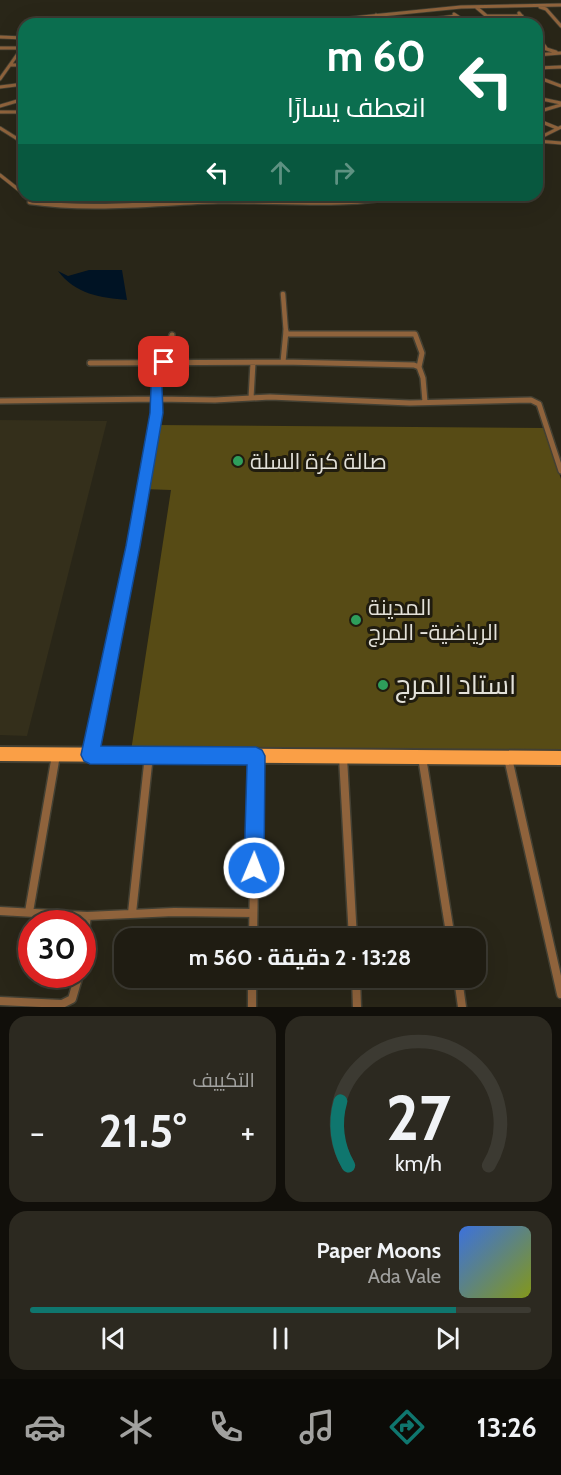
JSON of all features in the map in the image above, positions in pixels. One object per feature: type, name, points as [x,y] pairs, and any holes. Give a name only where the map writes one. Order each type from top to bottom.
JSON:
[{"type":"main road","points":[[0,754],[561,758]]},
{"type":"street","points":[[533,6],[546,9],[560,25]]},
{"type":"street","points":[[352,18],[476,7],[546,9],[561,7]]},
{"type":"street","points":[[476,7],[488,18]]},
{"type":"street","points":[[515,8],[561,7]]},
{"type":"street","points":[[515,8],[522,16]]},
{"type":"street","points":[[447,9],[460,18]]},
{"type":"street","points":[[402,12],[409,18]]},
{"type":"street","points":[[375,15],[379,18]]},
{"type":"street","points":[[436,18],[457,16]]},
{"type":"street","points":[[486,16],[522,16]]},
{"type":"street","points":[[553,17],[561,17]]},
{"type":"street","points":[[0,37],[18,38]]},
{"type":"street","points":[[543,44],[546,48]]},
{"type":"street","points":[[543,47],[560,53]]},
{"type":"street","points":[[0,48],[18,48]]},
{"type":"street","points":[[543,54],[560,53]]},
{"type":"street","points":[[0,79],[18,55]]},
{"type":"street","points":[[11,65],[18,65]]},
{"type":"street","points":[[543,68],[561,67]]},
{"type":"street","points":[[547,68],[561,73]]},
{"type":"street","points":[[543,79],[561,86]]},
{"type":"street","points":[[0,87],[18,85]]},
{"type":"street","points":[[543,100],[561,104]]},
{"type":"street","points":[[0,106],[18,101]]},
{"type":"street","points":[[543,110],[561,104]]},
{"type":"street","points":[[0,112],[18,112]]},
{"type":"street","points":[[543,122],[559,127]]},
{"type":"street","points":[[543,136],[559,127]]},
{"type":"street","points":[[0,128],[18,139]]},
{"type":"street","points":[[543,141],[561,143]]},
{"type":"street","points":[[0,175],[18,189]]},
{"type":"street","points":[[31,201],[57,207],[267,201],[359,201]]},
{"type":"street","points":[[283,294],[286,334],[283,362]]},
{"type":"street","points":[[286,334],[416,334],[422,353],[419,367],[423,378],[424,402]]},
{"type":"street","points":[[90,755],[133,546],[157,399],[156,387],[172,335]]},
{"type":"street","points":[[90,363],[283,362],[409,364],[419,367]]},
{"type":"street","points":[[251,398],[253,363]]},
{"type":"street","points":[[0,401],[251,398],[424,402],[501,399],[536,401],[539,404],[561,471]]},
{"type":"street","points":[[29,910],[56,755]]},
{"type":"street","points":[[132,912],[149,755]]},
{"type":"street","points":[[253,928],[256,756]]},
{"type":"street","points":[[343,757],[352,928]]},
{"type":"street","points":[[422,757],[449,928]]},
{"type":"street","points":[[508,758],[561,994]]},
{"type":"street","points":[[0,911],[18,912]]},
{"type":"street","points":[[96,915],[132,912],[253,913]]},
{"type":"street","points":[[0,1001],[62,1004],[72,999],[75,988]]},
{"type":"street","points":[[252,988],[252,1007]]},
{"type":"street","points":[[356,988],[357,1007]]},
{"type":"street","points":[[459,988],[462,1007]]},
{"type":"shaded area","points":[[0,420],[107,421],[27,736],[0,735]]},
{"type":"shaded area","name":"المدينة الرياضية- المرج","points":[[155,425],[544,428],[561,479],[561,750],[131,751],[171,490],[143,489]]},
{"type":"water","points":[[89,270],[122,270],[127,300],[98,296],[80,290],[58,271],[68,276]]},
{"type":"place","name":"صالة كرة السلة","points":[[238,461]]},
{"type":"place","name":"المدينة الرياضية- المرج","points":[[356,620]]},
{"type":"place","name":"استاد المرج","points":[[383,685]]},
{"type":"route","points":[[164,362],[156,387],[156,413],[133,546],[90,755],[256,756],[254,868]]}]
